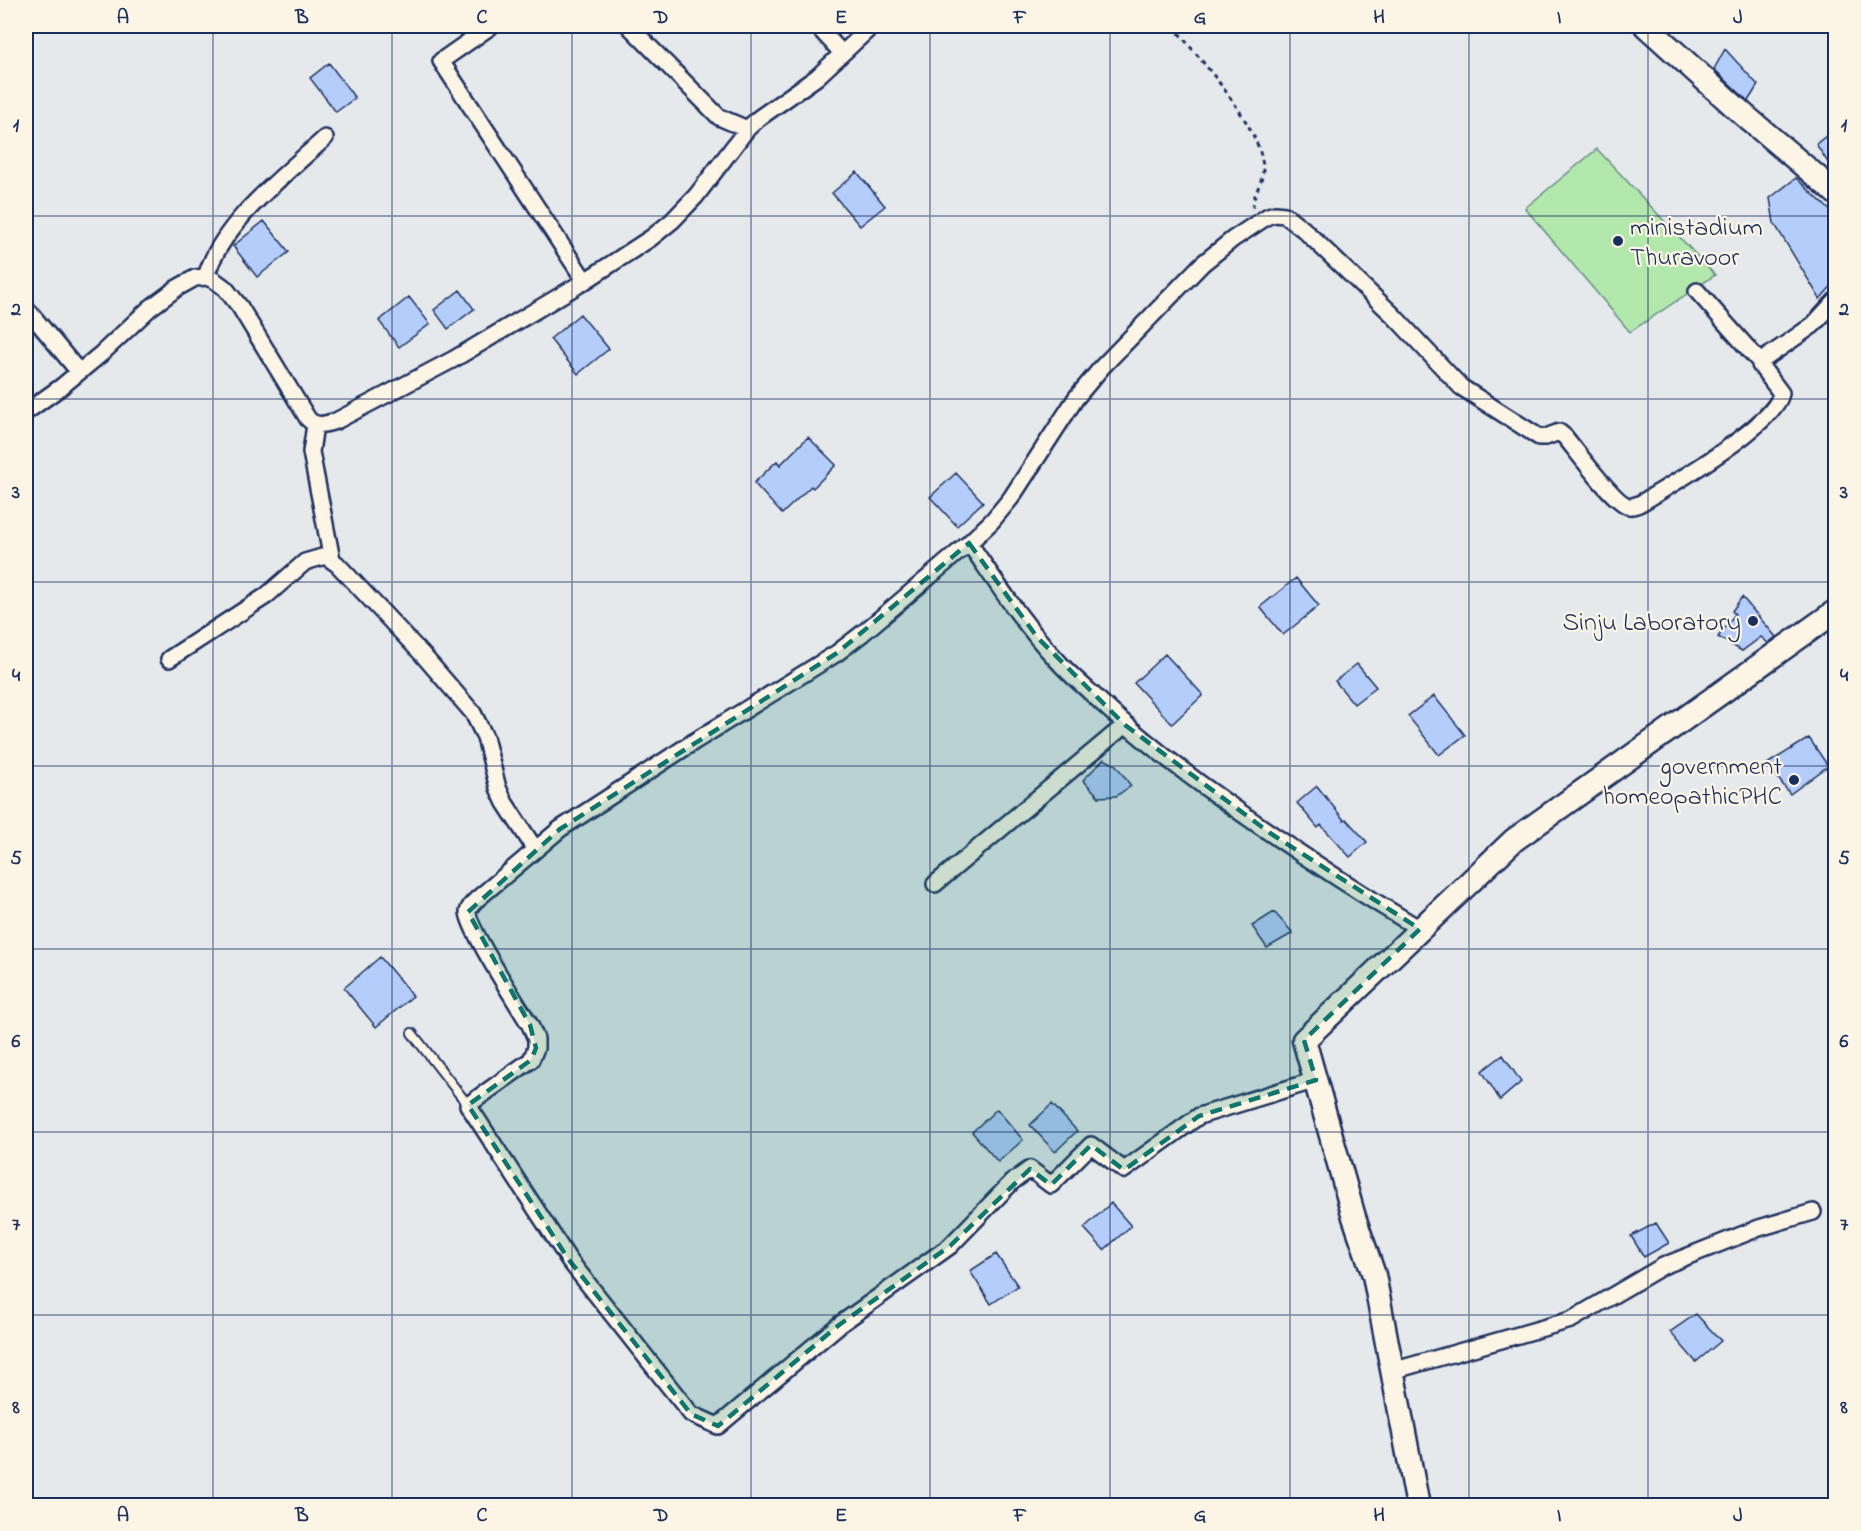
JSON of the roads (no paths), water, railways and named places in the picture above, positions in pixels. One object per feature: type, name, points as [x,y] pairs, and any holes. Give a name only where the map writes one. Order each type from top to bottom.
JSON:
[{"type":"street","points":[[491,26],[441,61],[585,281]]},
{"type":"street","points":[[629,26],[719,117],[747,129]]},
{"type":"street","points":[[817,26],[842,53]]},
{"type":"street","points":[[26,412],[79,372],[177,288],[195,278],[206,277],[225,288],[240,307],[303,413],[315,425],[336,421],[454,359],[629,253],[672,221],[710,179],[747,129],[817,77],[872,26]]},
{"type":"street","points":[[1646,26],[1744,115],[1836,193]]},
{"type":"street","points":[[206,277],[210,263],[218,249],[239,220],[325,138]]},
{"type":"street","points":[[1316,1080],[1198,1116],[1124,1170],[1091,1145],[1051,1185],[1030,1169],[1012,1182],[950,1246],[839,1325],[718,1426],[691,1413],[569,1260],[468,1105],[531,1060],[536,1048],[536,1039],[478,937],[468,912],[471,905],[560,829],[837,652],[863,633],[969,543],[992,521],[1011,498],[1076,398],[1118,350],[1202,264],[1233,239],[1268,216],[1285,215],[1304,229],[1393,315],[1461,387],[1539,437],[1559,432],[1608,490],[1621,503],[1629,506],[1636,506],[1647,500],[1716,457],[1743,436],[1773,408],[1780,398],[1781,393],[1760,362],[1697,291]]},
{"type":"street","points":[[1760,362],[1813,325],[1836,300]]},
{"type":"street","points":[[26,308],[79,372]]},
{"type":"street","points":[[315,425],[311,452],[332,560]]},
{"type":"street","points":[[969,543],[1002,591],[1050,653],[1125,725],[1182,771],[1270,833],[1368,898],[1420,929]]},
{"type":"street","points":[[169,659],[266,596],[305,562],[322,556],[332,560],[422,654],[476,717],[485,737],[498,788],[535,849]]},
{"type":"street","points":[[1418,1506],[1374,1275],[1354,1217],[1304,1041],[1514,840],[1836,611]]},
{"type":"street","points":[[935,884],[1125,725]]},
{"type":"street","points":[[1392,1371],[1572,1320],[1663,1266],[1759,1228],[1813,1212]]},
{"type":"lane","points":[[412,1033],[468,1105]]},
{"type":"place","name":"ministadium Thuravoor","points":[[1618,241]]},
{"type":"place","name":"Sinju Laboratory","points":[[1753,621]]},
{"type":"place","name":"government homeopathicPHC","points":[[1794,780]]}]
